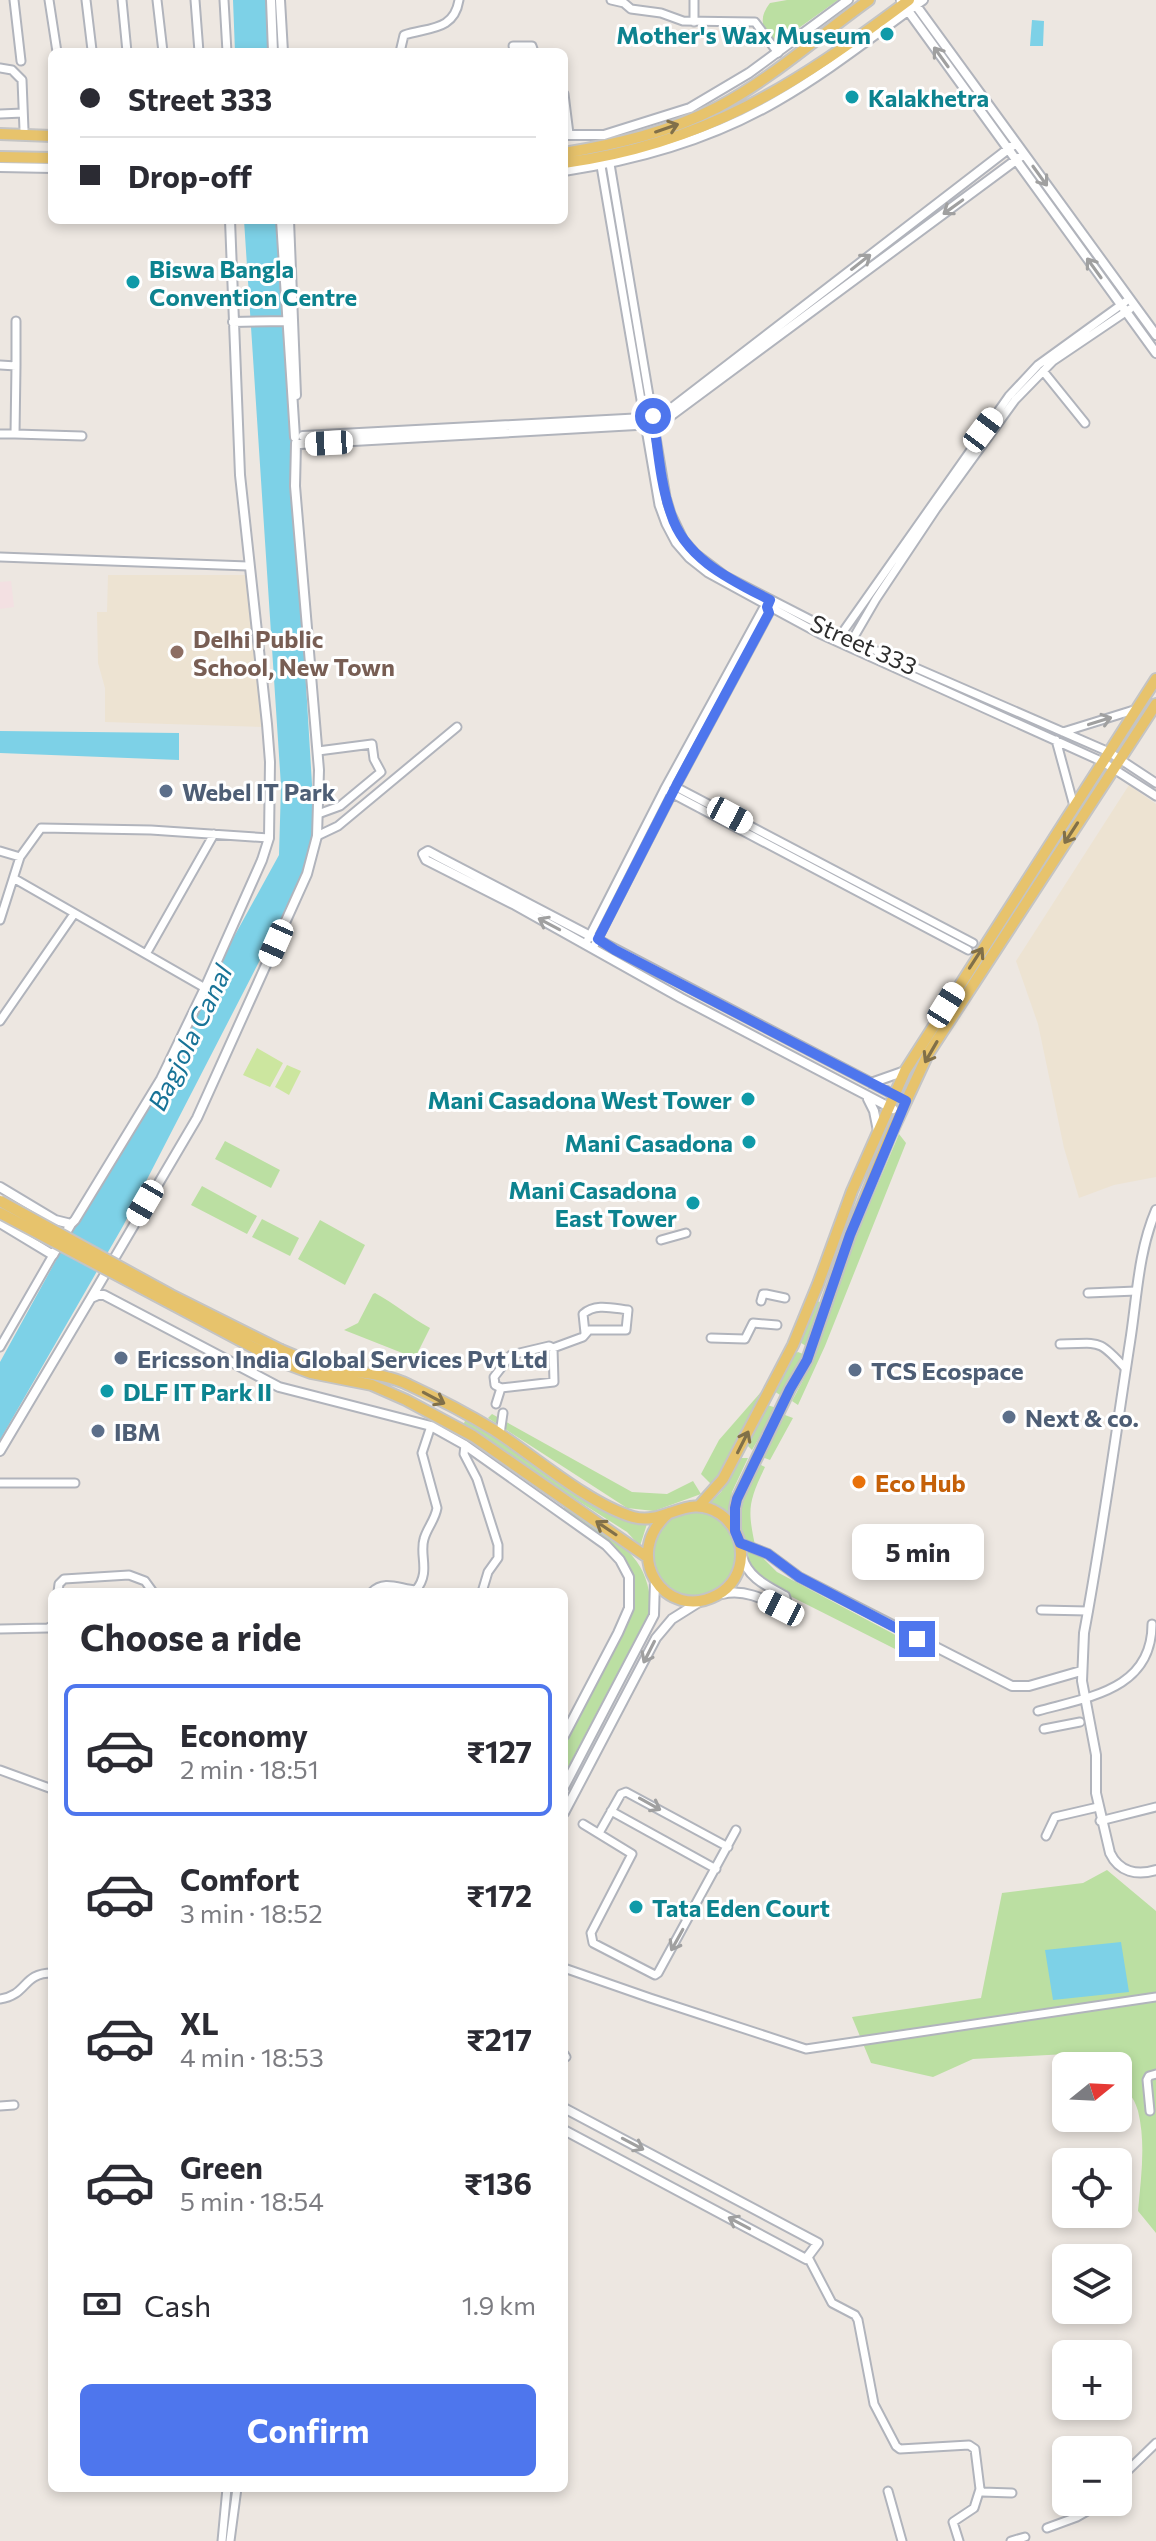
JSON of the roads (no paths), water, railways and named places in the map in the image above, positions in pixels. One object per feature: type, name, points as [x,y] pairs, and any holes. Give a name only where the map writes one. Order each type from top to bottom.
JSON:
[{"type":"main road","points":[[568,152],[637,138],[720,106],[869,0]]},
{"type":"main road","points":[[568,162],[634,150],[734,115],[799,79],[910,3]]},
{"type":"main road","points":[[0,132],[47,133]]},
{"type":"main road","points":[[1,162],[48,159]]},
{"type":"main road","points":[[699,1506],[723,1479],[793,1345],[852,1191],[905,1071],[1156,679]]},
{"type":"main road","points":[[735,1531],[737,1499],[807,1360],[850,1235],[928,1054],[1156,704]]},
{"type":"main road","points":[[0,1201],[311,1373],[372,1385],[473,1436],[647,1557]]},
{"type":"main road","points":[[0,1213],[280,1355],[407,1383],[500,1434],[564,1478],[634,1517],[649,1519],[689,1506],[699,1506],[720,1514],[735,1531],[741,1555],[734,1578],[717,1595],[692,1601],[671,1595],[655,1580],[647,1557],[648,1544],[652,1532],[669,1513]]},
{"type":"street","points":[[14,0],[21,61]]},
{"type":"street","points":[[49,0],[56,48]]},
{"type":"street","points":[[86,0],[92,48]]},
{"type":"street","points":[[122,0],[127,48]]},
{"type":"street","points":[[157,0],[163,48]]},
{"type":"street","points":[[195,0],[199,48]]},
{"type":"street","points":[[224,0],[227,48]]},
{"type":"street","points":[[271,0],[273,48]]},
{"type":"street","points":[[280,0],[283,48]]},
{"type":"street","points":[[401,48],[404,35],[450,21],[459,0]]},
{"type":"street","points":[[611,0],[624,3],[631,9],[661,13],[683,21],[755,22],[778,53]]},
{"type":"street","points":[[694,0],[694,22]]},
{"type":"street","points":[[568,134],[595,137],[690,108],[727,88],[848,0]]},
{"type":"street","points":[[910,3],[959,62],[1156,335]]},
{"type":"street","points":[[910,3],[1016,161],[1156,353]]},
{"type":"street","points":[[568,170],[606,165],[696,139],[777,101],[910,3]]},
{"type":"street","points":[[513,46],[533,48]]},
{"type":"street","points":[[0,68],[12,70],[20,76],[24,130]]},
{"type":"street","points":[[0,114],[23,115]]},
{"type":"street","points":[[0,132],[24,130],[47,133]]},
{"type":"street","points":[[649,421],[668,411],[1016,143]]},
{"type":"street","points":[[298,439],[665,420],[1024,154]]},
{"type":"street","points":[[39,162],[48,166]]},
{"type":"street","points":[[606,165],[649,421],[666,497],[683,539],[708,564],[767,603],[850,643],[953,485],[1015,400],[1053,361],[1132,302]]},
{"type":"street","points":[[0,1347],[71,1224],[161,1079],[205,988],[269,838],[269,747],[240,475],[230,224]]},
{"type":"street","points":[[281,224],[283,321],[298,439]]},
{"type":"street","points":[[0,1451],[197,1118],[307,874],[317,836],[318,751],[295,486],[298,439],[289,224]]},
{"type":"street","points":[[839,638],[1009,396],[1038,365],[1124,308]]},
{"type":"street","points":[[15,434],[16,321]]},
{"type":"street","points":[[236,322],[283,321]]},
{"type":"street","points":[[0,365],[16,366]]},
{"type":"street","points":[[1043,371],[1085,423]]},
{"type":"street","points":[[0,434],[82,436]]},
{"type":"street","points":[[0,557],[248,566]]},
{"type":"street","points":[[592,941],[670,788],[769,613],[767,603]]},
{"type":"street","name":"Street 333","points":[[850,643],[1063,732],[1118,763]]},
{"type":"street","name":"Street 333","points":[[850,643],[1056,740],[1106,757]]},
{"type":"street","points":[[1063,732],[1137,709]]},
{"type":"street","points":[[317,836],[338,826],[457,727]]},
{"type":"street","points":[[1056,740],[1074,806]]},
{"type":"street","points":[[318,751],[372,744],[374,759],[381,772],[340,806],[318,814]]},
{"type":"street","points":[[1118,763],[1156,783]]},
{"type":"street","points":[[1118,763],[1156,796]]},
{"type":"street","points":[[670,788],[970,946]]},
{"type":"street","points":[[0,920],[20,857],[41,828],[151,830],[269,838]]},
{"type":"street","points":[[146,954],[214,834]]},
{"type":"street","points":[[0,851],[20,857]]},
{"type":"street","points":[[901,1112],[681,998],[592,941],[428,851],[423,854],[426,860],[592,941],[628,957],[906,1101]]},
{"type":"street","points":[[15,879],[205,988]]},
{"type":"street","points":[[0,1021],[74,914]]},
{"type":"street","points":[[870,1083],[905,1071]]},
{"type":"street","points":[[866,1096],[874,1111],[878,1132]]},
{"type":"street","points":[[0,1187],[55,1220],[71,1224]]},
{"type":"street","points":[[1156,1210],[1136,1291],[1083,1643],[1082,1676],[1084,1722],[1096,1755],[1095,1786],[1100,1821],[1114,1861],[1127,1871],[1153,1871],[1156,1881]]},
{"type":"street","points":[[0,1223],[53,1255]]},
{"type":"street","points":[[661,1240],[686,1233]]},
{"type":"street","points":[[1088,1293],[1136,1291]]},
{"type":"street","points":[[761,1301],[763,1294],[785,1298]]},
{"type":"street","points":[[91,1298],[104,1295],[279,1387],[431,1426],[465,1445],[606,1545],[620,1560],[629,1577],[629,1608],[568,1728]]},
{"type":"street","points":[[553,1348],[554,1382],[501,1388],[495,1385],[494,1377],[511,1355],[549,1346],[553,1348],[583,1337],[589,1330],[626,1330],[628,1310],[597,1307],[586,1311],[583,1314],[585,1333]]},
{"type":"street","points":[[711,1338],[745,1339],[753,1323],[777,1325]]},
{"type":"street","points":[[1060,1344],[1098,1343],[1127,1361]]},
{"type":"street","points":[[496,1404],[501,1388]]},
{"type":"street","points":[[500,1434],[503,1413]]},
{"type":"street","points":[[417,1588],[425,1560],[423,1543],[437,1508],[422,1453],[431,1426]]},
{"type":"street","points":[[465,1445],[464,1454],[477,1479],[498,1545],[498,1558],[488,1572],[483,1588]]},
{"type":"street","points":[[0,1483],[75,1483]]},
{"type":"street","points":[[557,1509],[564,1499]]},
{"type":"street","points":[[740,1543],[768,1554],[799,1577],[1012,1686],[1029,1686],[1082,1676]]},
{"type":"street","points":[[717,1595],[740,1592],[762,1598],[781,1608],[784,1606],[785,1596],[751,1574],[741,1555]]},
{"type":"street","points":[[59,1588],[60,1581],[64,1579],[129,1575],[145,1581],[150,1588]]},
{"type":"street","points":[[568,1779],[654,1615],[655,1580]]},
{"type":"street","points":[[375,1588],[386,1584],[406,1588]]},
{"type":"street","points":[[568,1805],[656,1638],[672,1619],[704,1600]]},
{"type":"street","points":[[1041,1610],[1088,1611]]},
{"type":"street","points":[[1038,1711],[1084,1695],[1108,1692],[1122,1683],[1147,1654],[1152,1639],[1152,1624]]},
{"type":"street","points":[[0,1629],[48,1628]]},
{"type":"street","points":[[1044,1729],[1084,1722]]},
{"type":"street","points":[[0,1770],[48,1788]]},
{"type":"street","points":[[599,1833],[621,1794],[629,1792],[728,1847]]},
{"type":"street","points":[[1046,1836],[1055,1817],[1098,1807]]},
{"type":"street","points":[[1100,1821],[1156,1807]]},
{"type":"street","points":[[611,1811],[716,1869]]},
{"type":"street","points":[[583,1824],[632,1855],[590,1940],[653,1974],[658,1973],[736,1830]]},
{"type":"street","points":[[568,1969],[806,2049],[1156,1997]]},
{"type":"street","points":[[0,1999],[19,1992],[37,1974],[48,1973]]},
{"type":"street","points":[[1150,2111],[1147,2080],[1156,2074]]},
{"type":"street","points":[[0,2106],[14,2105]]},
{"type":"street","points":[[568,2110],[818,2241],[809,2259]]},
{"type":"street","points":[[568,2132],[809,2259],[832,2303],[855,2315],[858,2320],[876,2411],[896,2446],[900,2449],[971,2445],[976,2452],[980,2489],[974,2508],[953,2522],[959,2541]]},
{"type":"street","points":[[1132,2466],[1156,2443]]},
{"type":"street","points":[[980,2489],[982,2492],[1012,2493]]},
{"type":"street","points":[[888,2491],[902,2541]]},
{"type":"street","points":[[222,2541],[227,2492]]},
{"type":"street","points":[[230,2541],[236,2492]]},
{"type":"street","points":[[1047,2528],[1079,2516]]},
{"type":"street","points":[[1011,2541],[1025,2537]]},
{"type":"water","points":[[233,0],[269,0],[271,48],[235,48]]},
{"type":"water","points":[[1032,20],[1044,21],[1043,46],[1030,46]]},
{"type":"water","name":"Bagjola Canal","points":[[244,224],[278,224],[313,801],[312,859],[123,1226],[0,1440],[0,1362],[279,855],[281,786]]},
{"type":"water","points":[[0,731],[179,733],[179,760],[0,753]]},
{"type":"water","points":[[1121,1942],[1129,1992],[1053,2000],[1045,1950]]},
{"type":"place","name":"Mother's Wax Museum","points":[[887,34]]},
{"type":"place","name":"Kalakhetra","points":[[852,97]]},
{"type":"place","name":"Biswa Bangla Convention Centre","points":[[133,282]]},
{"type":"place","name":"Delhi Public School, New Town","points":[[177,652]]},
{"type":"place","name":"Webel IT Park","points":[[166,791]]},
{"type":"place","name":"Mani Casadona West Tower","points":[[748,1099]]},
{"type":"place","name":"Mani Casadona","points":[[749,1142]]},
{"type":"place","name":"Mani Casadona East Tower","points":[[693,1203]]},
{"type":"place","name":"Ericsson India Global Services Pvt Ltd","points":[[121,1358]]},
{"type":"place","name":"TCS Ecospace","points":[[855,1370]]},
{"type":"place","name":"DLF IT Park II","points":[[107,1391]]},
{"type":"place","name":"Next & co.","points":[[1009,1417]]},
{"type":"place","name":"IBM","points":[[98,1431]]},
{"type":"place","name":"Eco Hub","points":[[859,1482]]},
{"type":"place","name":"Tata Eden Court","points":[[636,1907]]}]
